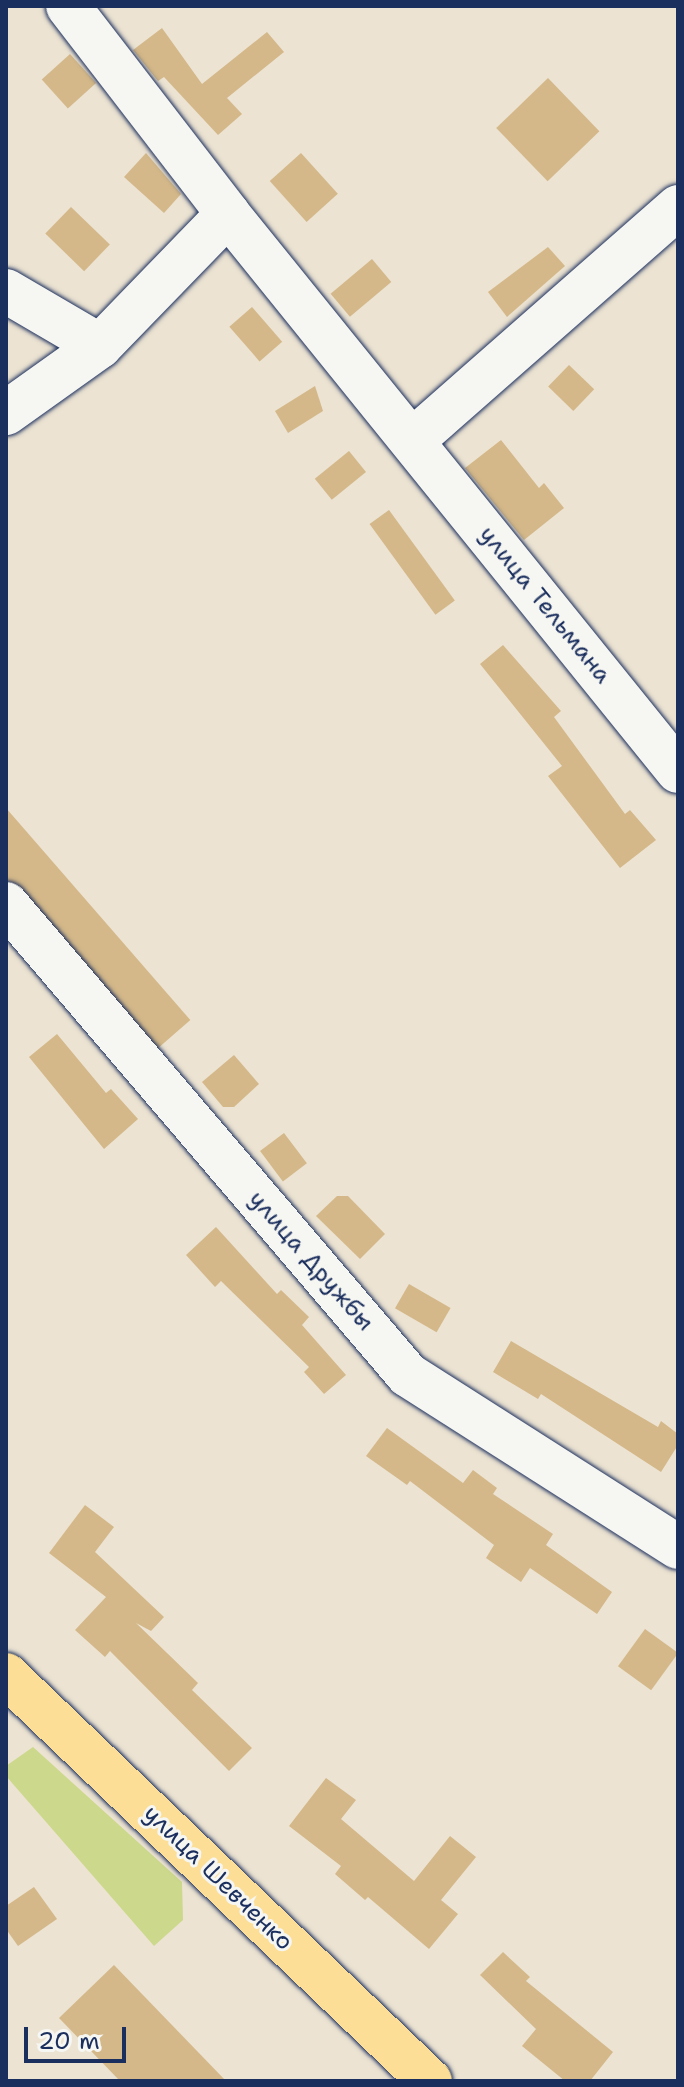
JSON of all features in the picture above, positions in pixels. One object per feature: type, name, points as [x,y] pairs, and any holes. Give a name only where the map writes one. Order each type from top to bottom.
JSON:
[{"type":"main road","name":"улица Шевченко","points":[[6,1675],[430,2081]]},
{"type":"street","name":"улица Тельмана","points":[[68,6],[228,214],[678,771]]},
{"type":"street","points":[[413,440],[678,207]]},
{"type":"street","points":[[6,413],[100,346],[228,214]]},
{"type":"street","points":[[6,291],[100,346]]},
{"type":"street","name":"улица Дружбы","points":[[6,904],[408,1375],[678,1547]]},
{"type":"green space","points":[[33,1747],[182,1882],[183,1920],[154,1946],[6,1776],[6,1766]]},
{"type":"building","points":[[162,28],[202,84],[267,32],[284,52],[227,98],[242,114],[218,135],[164,77],[158,81],[133,50]]},
{"type":"building","points":[[70,54],[96,83],[68,108],[42,79]]},
{"type":"building","points":[[548,78],[599,131],[548,181],[496,128]]},
{"type":"building","points":[[146,153],[181,194],[164,213],[124,177]]},
{"type":"building","points":[[301,153],[338,194],[307,222],[270,181]]},
{"type":"building","points":[[71,207],[110,245],[84,271],[45,234]]},
{"type":"building","points":[[548,247],[565,266],[507,317],[488,292]]},
{"type":"building","points":[[372,259],[391,282],[350,317],[331,294]]},
{"type":"building","points":[[252,307],[282,342],[260,361],[229,327]]},
{"type":"building","points":[[569,365],[594,389],[573,411],[548,387]]},
{"type":"building","points":[[315,386],[323,411],[288,433],[275,411]]},
{"type":"building","points":[[501,440],[539,488],[544,483],[564,508],[524,540],[465,468]]},
{"type":"building","points":[[349,451],[366,472],[332,500],[315,479]]},
{"type":"building","points":[[389,510],[455,601],[435,615],[370,524]]},
{"type":"building","points":[[503,645],[561,711],[554,717],[625,814],[630,810],[656,840],[620,868],[548,776],[562,766],[480,664]]},
{"type":"building","points":[[6,808],[190,1020],[156,1050],[6,878]]},
{"type":"building","points":[[57,1034],[106,1093],[111,1089],[138,1119],[104,1149],[29,1057]]},
{"type":"building","points":[[234,1055],[259,1084],[234,1107],[223,1107],[202,1082]]},
{"type":"building","points":[[284,1133],[307,1163],[283,1181],[260,1151]]},
{"type":"building","points":[[337,1196],[348,1196],[385,1234],[360,1259],[316,1216]]},
{"type":"building","points":[[216,1227],[277,1294],[281,1290],[309,1317],[302,1325],[346,1375],[324,1394],[304,1372],[309,1367],[221,1281],[215,1287],[186,1255]]},
{"type":"building","points":[[409,1284],[451,1308],[437,1332],[395,1308]]},
{"type":"building","points":[[511,1341],[658,1427],[661,1421],[678,1434],[678,1445],[661,1472],[541,1394],[538,1399],[493,1372]]},
{"type":"building","points":[[387,1428],[463,1483],[473,1470],[497,1488],[493,1494],[553,1534],[546,1545],[612,1592],[597,1614],[530,1568],[521,1582],[486,1558],[494,1545],[410,1481],[407,1485],[366,1456]]},
{"type":"building","points":[[85,1505],[114,1527],[95,1552],[164,1617],[151,1631],[136,1623],[198,1683],[192,1690],[252,1748],[229,1771],[110,1651],[105,1657],[75,1630],[106,1597],[49,1553]]},
{"type":"building","points":[[645,1629],[678,1653],[651,1690],[618,1666]]},
{"type":"building","points":[[326,1778],[356,1800],[341,1819],[414,1881],[450,1836],[476,1857],[441,1900],[458,1914],[429,1949],[368,1897],[365,1900],[335,1874],[341,1866],[289,1826]]},
{"type":"building","points":[[34,1887],[57,1919],[18,1946],[6,1929],[6,1906]]},
{"type":"building","points":[[503,1952],[530,1977],[526,1981],[613,2052],[590,2081],[565,2081],[522,2046],[536,2029],[480,1975]]},
{"type":"building","points":[[114,1965],[226,2081],[120,2081],[59,2018]]}]
